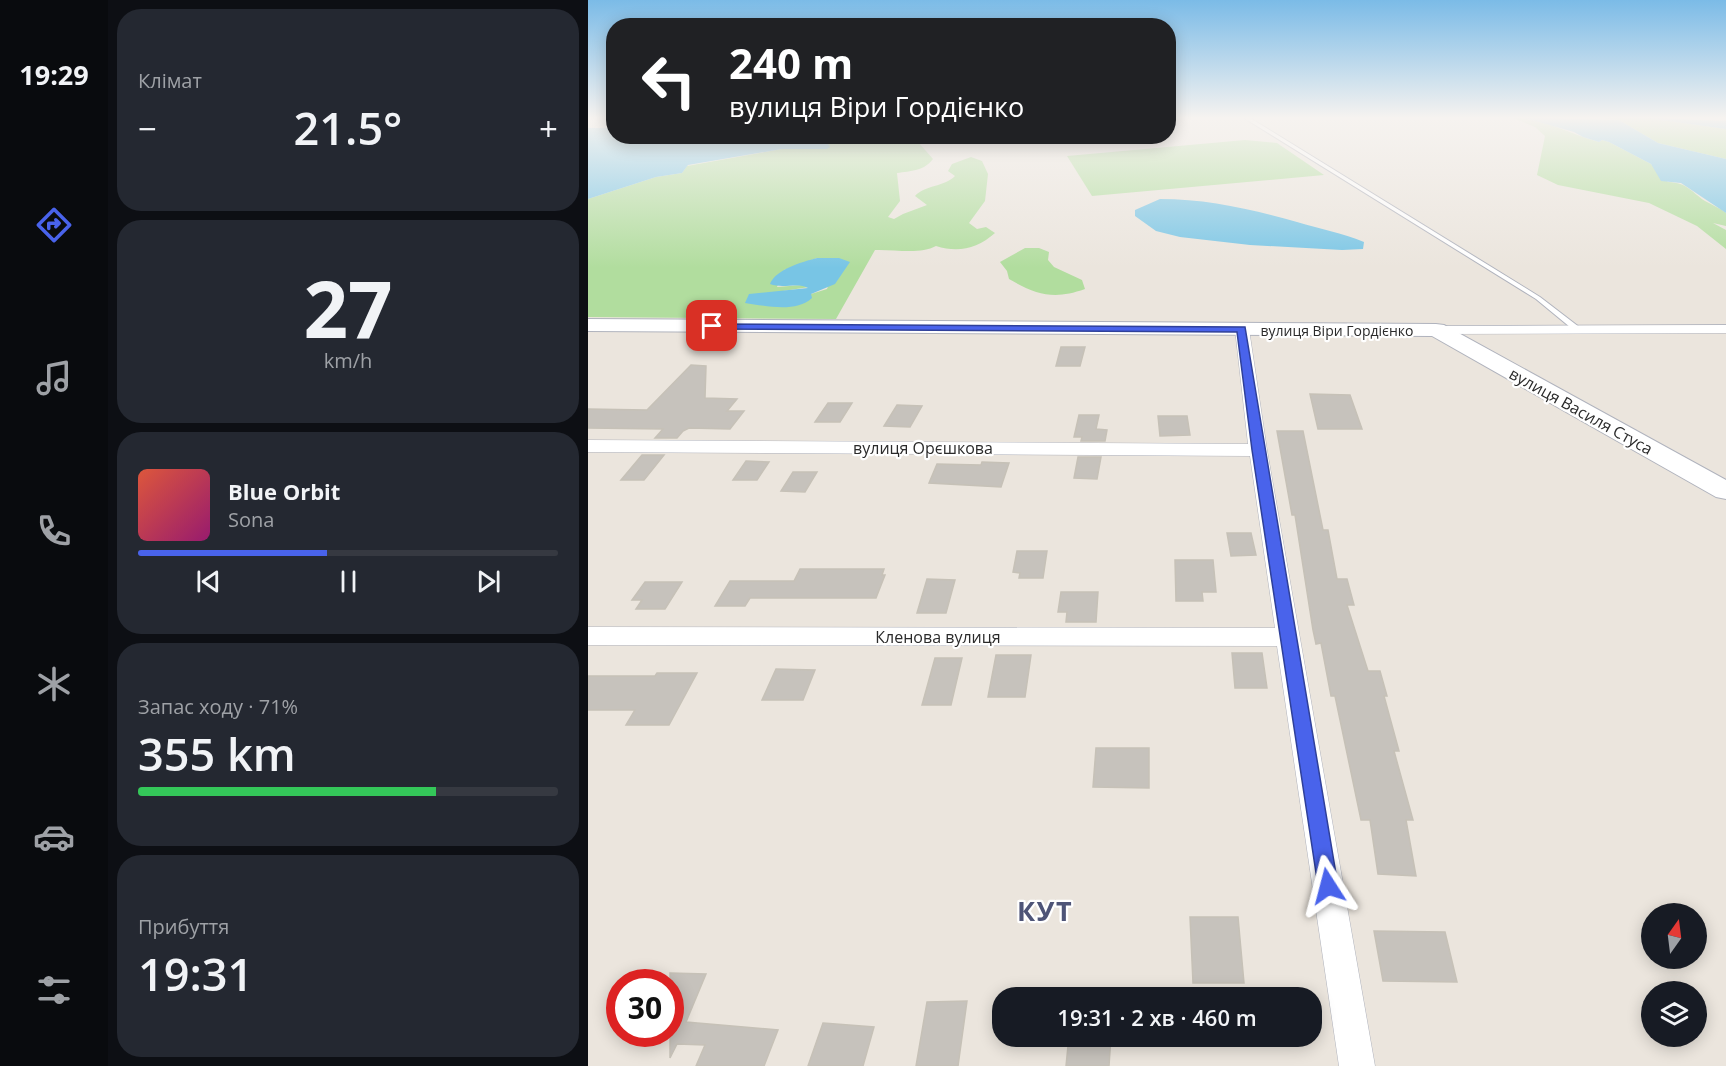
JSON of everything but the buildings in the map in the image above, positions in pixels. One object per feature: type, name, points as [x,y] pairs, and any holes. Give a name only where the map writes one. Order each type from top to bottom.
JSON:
[{"type":"street","name":"вулиця Віри Гордієнко","points":[[588,325],[1436,330],[1726,329]]},
{"type":"street","points":[[1242,329],[1258,450],[1357,1066]]},
{"type":"street","points":[[1694,329],[1726,343]]},
{"type":"street","name":"вулиця Василя Стуса","points":[[1436,330],[1726,491]]},
{"type":"street","name":"вулиця Орєшкова","points":[[588,447],[1258,450]]},
{"type":"street","name":"Кленова вулиця","points":[[588,636],[1289,638]]},
{"type":"lane","points":[[1327,168],[1538,298],[1579,330]]},
{"type":"green space","points":[[686,168],[921,168],[897,173],[900,201],[888,217],[894,219],[927,205],[915,196],[919,192],[951,180],[955,176],[948,171],[950,168],[985,168],[988,174],[985,201],[969,223],[977,229],[986,227],[995,233],[981,243],[960,249],[936,246],[914,251],[875,250],[836,319],[588,317],[588,199],[656,177],[682,173]],"holes":[[[817,258],[839,258],[827,289],[811,294],[783,291],[809,287],[802,285],[777,287],[784,270]]]},
{"type":"green space","points":[[1074,168],[1313,168],[1324,175],[1092,196]]},
{"type":"green space","points":[[1538,168],[1655,168],[1668,182],[1685,186],[1726,213],[1726,226],[1713,223],[1726,230],[1726,249],[1697,226],[1649,203],[1558,185],[1537,175]]},
{"type":"green space","points":[[1025,248],[1039,248],[1049,252],[1048,260],[1054,267],[1082,280],[1085,289],[1064,294],[1046,294],[1028,289],[1009,279],[1007,271],[1000,262]]},
{"type":"water","points":[[588,168],[686,168],[682,173],[656,177],[588,199]]},
{"type":"water","points":[[1653,168],[1726,168],[1726,213],[1681,183],[1661,181]]},
{"type":"water","points":[[1160,199],[1212,203],[1263,213],[1356,239],[1364,242],[1363,249],[1250,245],[1180,237],[1156,231],[1135,216],[1135,210]]},
{"type":"water","points":[[817,258],[839,258],[850,262],[835,284],[811,294],[812,298],[798,306],[771,307],[745,303],[749,294],[808,288],[770,284],[784,270]]},
{"type":"district","name":"КУТ","points":[[1045,910]]},
{"type":"route","points":[[712,326],[1242,329],[1258,450],[1328,886]]}]
